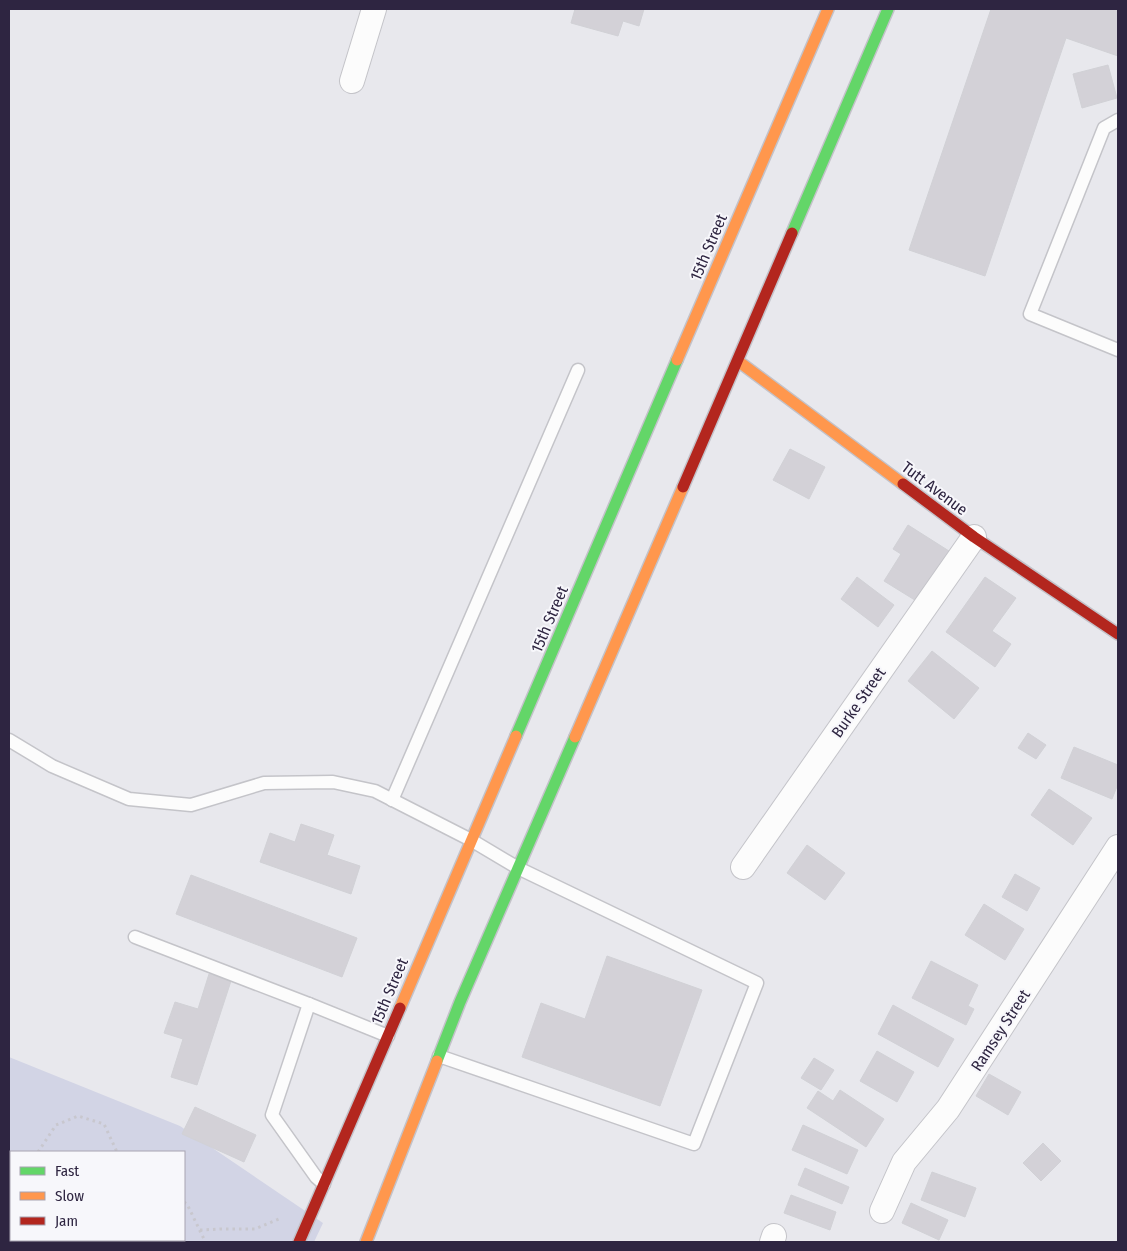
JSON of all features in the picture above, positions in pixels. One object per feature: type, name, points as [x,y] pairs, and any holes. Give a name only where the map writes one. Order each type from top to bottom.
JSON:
[{"type":"main road","name":"15th Street","points":[[299,1242],[828,9]]},
{"type":"main road","points":[[366,1242],[464,993],[738,361],[888,9]]},
{"type":"main road","name":"Tutt Avenue","points":[[738,361],[974,537],[1118,634]]},
{"type":"street","points":[[352,81],[374,9]]},
{"type":"street","name":"Burke Street","points":[[743,867],[974,537]]},
{"type":"street","name":"Ramsey Street","points":[[882,1211],[904,1162],[948,1109],[1118,847]]},
{"type":"lane","points":[[1118,120],[1104,128],[1030,314],[1118,350]]},
{"type":"lane","points":[[392,800],[578,370]]},
{"type":"lane","points":[[9,740],[52,766],[129,798],[190,805],[264,783],[334,782],[375,791],[471,840],[518,868],[757,983],[694,1144],[439,1056]]},
{"type":"lane","points":[[135,937],[388,1036]]},
{"type":"lane","points":[[309,1004],[272,1114],[316,1177],[324,1184]]},
{"type":"path","points":[[39,1151],[56,1124],[78,1116],[104,1124],[117,1151]]},
{"type":"path","points":[[185,1203],[200,1230],[204,1242]]},
{"type":"path","points":[[200,1230],[255,1229],[279,1220],[285,1213]]},
{"type":"shaded area","points":[[9,1057],[180,1126],[323,1223],[314,1242],[9,1242]]},
{"type":"building","points":[[575,9],[644,9],[639,26],[623,21],[618,36],[571,23]]},
{"type":"building","points":[[991,9],[1118,9],[1118,56],[1066,38],[985,276],[909,250]]},
{"type":"building","points":[[1108,65],[1117,98],[1082,108],[1073,74]]},
{"type":"building","points":[[790,449],[825,467],[809,499],[773,480]]},
{"type":"building","points":[[908,525],[949,551],[918,602],[884,581],[901,554],[893,549]]},
{"type":"building","points":[[857,577],[894,605],[878,627],[841,599]]},
{"type":"building","points":[[985,577],[1016,598],[992,631],[1011,644],[995,667],[946,632]]},
{"type":"building","points":[[932,651],[979,688],[954,719],[908,681]]},
{"type":"building","points":[[1028,733],[1046,745],[1036,759],[1018,748]]},
{"type":"building","points":[[1074,747],[1118,765],[1118,784],[1112,799],[1061,778]]},
{"type":"building","points":[[1049,789],[1092,818],[1073,845],[1031,815]]},
{"type":"building","points":[[301,824],[334,835],[327,855],[360,866],[351,894],[260,862],[270,833],[295,842]]},
{"type":"building","points":[[807,845],[845,873],[825,900],[787,873]]},
{"type":"building","points":[[1015,874],[1040,888],[1027,911],[1002,897]]},
{"type":"building","points":[[191,875],[357,938],[342,977],[176,914]]},
{"type":"building","points":[[984,904],[1024,929],[1005,960],[965,935]]},
{"type":"building","points":[[607,956],[702,990],[660,1106],[522,1057],[541,1003],[585,1019]]},
{"type":"building","points":[[931,961],[978,985],[968,1006],[974,1009],[966,1025],[912,998]]},
{"type":"building","points":[[209,974],[231,981],[197,1085],[171,1077],[183,1039],[164,1033],[175,1002],[198,1009]]},
{"type":"building","points":[[893,1005],[954,1039],[938,1067],[878,1034]]},
{"type":"building","points":[[877,1051],[914,1072],[897,1102],[860,1081]]},
{"type":"building","points":[[814,1058],[834,1070],[821,1090],[801,1078]]},
{"type":"building","points":[[989,1074],[1021,1092],[1008,1115],[976,1096]]},
{"type":"building","points":[[840,1090],[884,1119],[866,1147],[807,1108],[818,1091],[833,1101]]},
{"type":"building","points":[[195,1107],[256,1135],[244,1162],[182,1134]]},
{"type":"building","points":[[803,1125],[858,1150],[847,1174],[792,1150]]},
{"type":"building","points":[[1043,1143],[1061,1161],[1041,1181],[1023,1163]]},
{"type":"building","points":[[805,1168],[849,1187],[842,1204],[798,1185]]},
{"type":"building","points":[[932,1172],[976,1188],[965,1217],[921,1200]]},
{"type":"building","points":[[791,1195],[836,1212],[830,1230],[784,1213]]},
{"type":"building","points":[[911,1203],[948,1220],[939,1240],[902,1223]]},
{"type":"traffic: fast","points":[[792,233],[888,9]]},
{"type":"traffic: fast","points":[[516,736],[677,360]]},
{"type":"traffic: fast","points":[[437,1061],[460,1002],[575,737]]},
{"type":"traffic: slow","points":[[677,360],[828,9]]},
{"type":"traffic: slow","points":[[738,361],[903,484]]},
{"type":"traffic: slow","points":[[575,737],[683,487]]},
{"type":"traffic: slow","points":[[400,1008],[516,736]]},
{"type":"traffic: slow","points":[[366,1242],[437,1061]]},
{"type":"traffic: jam","points":[[683,487],[792,233]]},
{"type":"traffic: jam","points":[[903,484],[974,537],[1118,634]]},
{"type":"traffic: jam","points":[[299,1242],[400,1008]]}]
